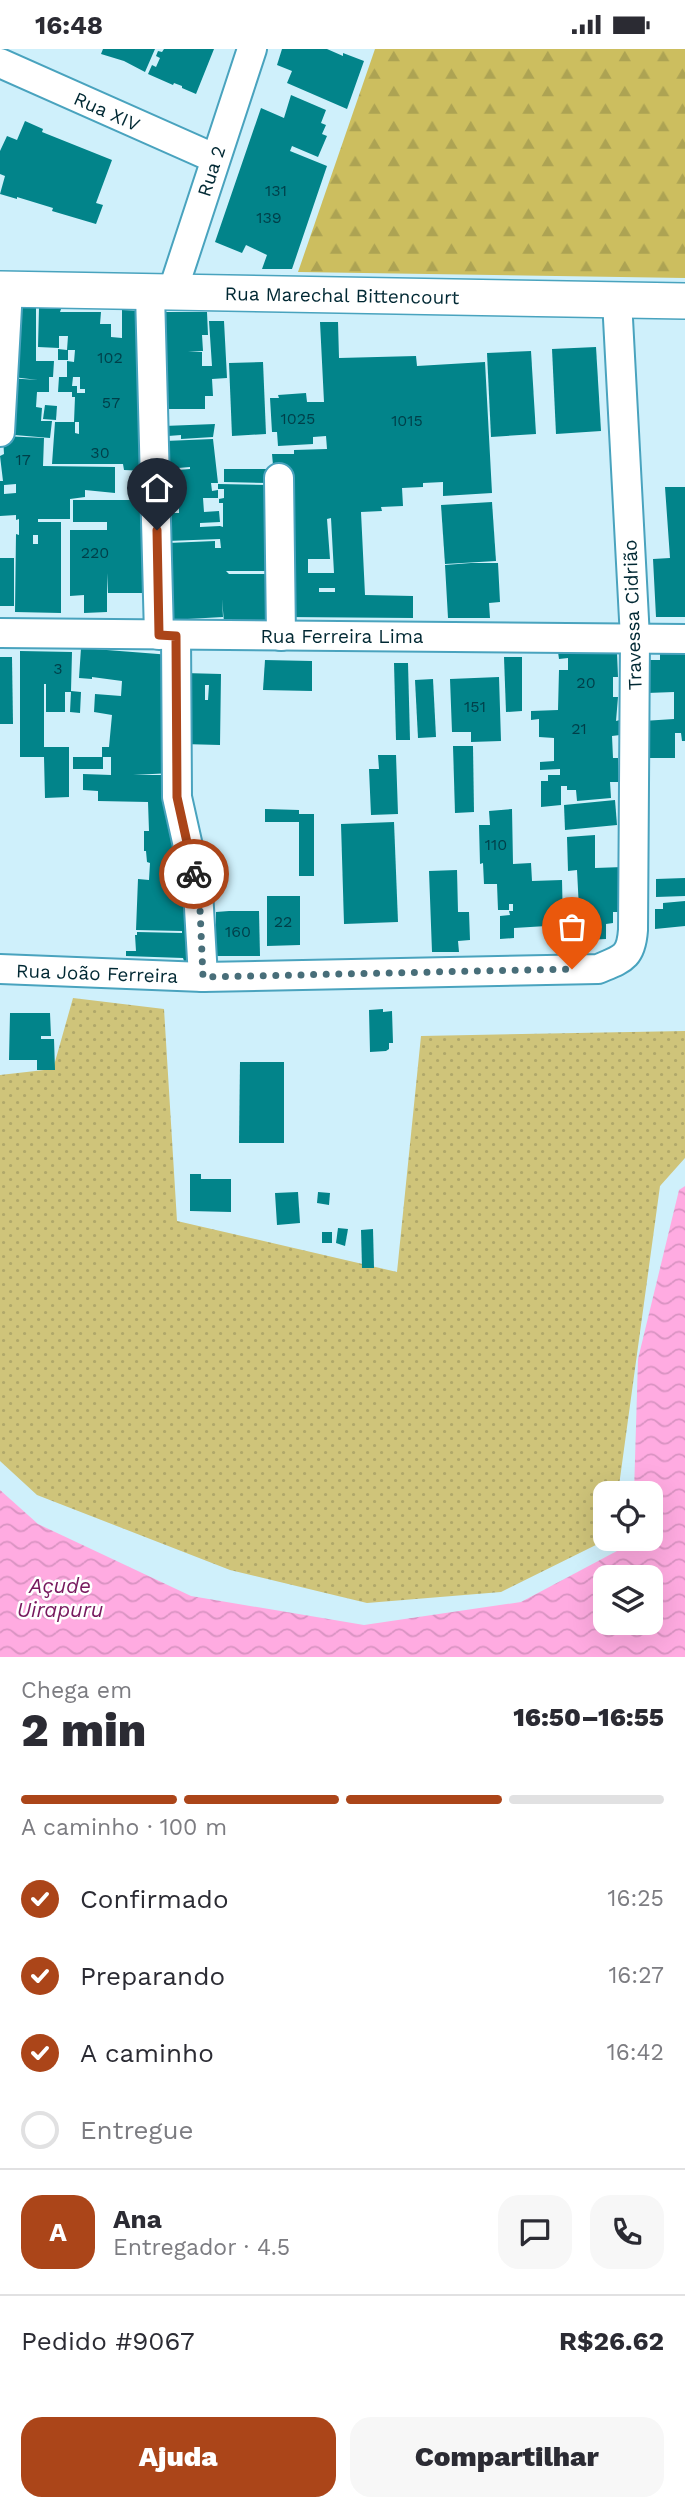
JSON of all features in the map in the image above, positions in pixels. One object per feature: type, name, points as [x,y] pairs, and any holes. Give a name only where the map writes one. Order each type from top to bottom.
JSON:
[{"type":"main road","name":"Rua Marechal Bittencourt","points":[[4,290],[685,301]]},
{"type":"street","name":"Rua 2","points":[[203,977],[198,891],[177,797],[168,635],[161,293],[215,158],[252,49]]},
{"type":"street","name":"Rua XIV","points":[[0,63],[215,158]]},
{"type":"street","points":[[0,432],[4,290]]},
{"type":"street","name":"Travessa Cidrião","points":[[617,300],[635,638],[633,930]]},
{"type":"street","points":[[279,478],[281,636]]},
{"type":"street","name":"Rua Ferreira Lima","points":[[0,633],[685,639]]},
{"type":"street","name":"Rua João Ferreira","points":[[0,969],[203,977],[598,968],[627,954],[632,946],[633,930]]},
{"type":"shaded area","points":[[73,998],[164,1009],[177,1221],[397,1272],[421,1036],[685,1031],[685,1158],[660,1186],[620,1481],[593,1481],[593,1546],[501,1592],[367,1603],[230,1570],[37,1495],[0,1461],[0,1075],[53,1069]]},
{"type":"green space","points":[[375,49],[685,49],[685,278],[298,272]]},
{"type":"water","name":"Açude Uirapuru","points":[[685,1186],[685,1657],[0,1657],[0,1490],[38,1524],[191,1596],[364,1625],[521,1602],[617,1551],[663,1551],[663,1481],[634,1481],[638,1359],[679,1190]]},
{"type":"building","points":[[103,49],[155,49],[145,72],[124,61],[101,54]]},
{"type":"building","points":[[164,49],[214,49],[196,94],[148,74],[152,65],[156,67],[160,58],[156,56],[158,51],[162,52]]},
{"type":"building","points":[[282,49],[327,49],[364,61],[347,109],[287,83],[292,71],[277,65]]},
{"type":"building","points":[[291,95],[326,110],[321,123],[326,125],[322,134],[327,136],[318,157],[292,146],[290,151],[327,166],[292,269],[262,269],[267,255],[246,245],[242,253],[215,242],[261,108],[284,118]]},
{"type":"building","points":[[25,121],[43,129],[42,132],[112,160],[96,203],[103,205],[96,224],[52,211],[53,208],[0,194],[5,176],[0,174],[0,151],[7,136],[17,140]]},
{"type":"building","points":[[12,307],[36,308],[36,361],[54,361],[53,377],[49,377],[49,392],[37,392],[36,407],[42,408],[41,421],[52,421],[50,438],[3,434],[7,378],[38,380],[4,376]]},
{"type":"building","points":[[39,308],[61,309],[60,312],[101,312],[100,324],[111,324],[111,337],[122,338],[122,310],[144,311],[147,471],[124,470],[123,464],[52,464],[55,422],[74,422],[75,397],[72,397],[72,392],[58,392],[59,377],[67,377],[67,361],[74,362],[75,350],[68,350],[68,360],[58,360],[58,349],[67,350],[68,336],[59,336],[59,348],[38,347]],"holes":[[[73,377],[80,377],[80,389],[85,389],[85,393],[77,393],[77,386],[72,386]],[[75,422],[79,422],[79,434],[75,433]]]},
{"type":"building","points":[[162,312],[207,312],[208,335],[202,335],[203,351],[188,351],[202,352],[202,366],[212,366],[209,321],[224,321],[227,378],[212,379],[213,396],[205,396],[205,409],[161,409]]},
{"type":"building","points":[[320,322],[338,322],[339,358],[416,356],[417,366],[485,362],[492,493],[443,496],[443,482],[423,483],[423,487],[402,488],[403,506],[381,507],[382,511],[361,512],[365,595],[413,596],[413,618],[287,617],[272,454],[327,449],[326,436],[313,437],[313,444],[278,446],[277,432],[272,432],[270,398],[306,393],[307,402],[324,402]],"holes":[[[331,518],[334,573],[308,573],[308,559],[330,559],[327,519]],[[319,588],[335,588],[335,592],[319,592]]]},
{"type":"building","points":[[596,347],[601,431],[556,434],[552,349]]},
{"type":"building","points":[[531,351],[536,434],[491,437],[487,353]]},
{"type":"building","points":[[263,362],[266,434],[232,436],[229,363]]},
{"type":"building","points":[[45,405],[57,406],[56,420],[43,419]]},
{"type":"building","points":[[215,424],[213,437],[181,439],[181,435],[168,436],[168,439],[165,439],[164,426]]},
{"type":"building","points":[[3,436],[44,438],[43,466],[115,467],[115,493],[85,490],[85,497],[70,499],[70,519],[38,519],[38,522],[61,522],[61,613],[15,612],[16,534],[19,535],[19,519],[16,520],[16,515],[0,516],[0,481],[3,481],[0,456],[4,454]],"holes":[[[16,484],[16,493],[4,494],[4,485]],[[33,535],[38,535],[38,544],[33,544]]]},
{"type":"building","points":[[213,439],[218,483],[211,483],[212,491],[218,490],[218,498],[203,498],[204,512],[219,511],[220,522],[200,523],[200,527],[223,527],[223,503],[219,503],[219,499],[224,498],[224,489],[218,489],[218,484],[270,485],[273,571],[226,571],[229,574],[272,574],[272,623],[224,622],[222,599],[223,617],[170,620],[168,543],[215,541],[215,548],[221,548],[220,539],[167,541],[168,513],[179,513],[179,499],[167,500],[166,471],[190,467],[166,469],[165,441]]},
{"type":"building","points":[[224,469],[268,469],[268,483],[224,482]]},
{"type":"building","points":[[665,487],[685,487],[685,617],[656,617],[653,559],[670,558]]},
{"type":"building","points":[[73,500],[146,500],[144,593],[108,593],[107,573],[107,612],[84,613],[84,595],[70,596],[70,530],[107,530],[107,522],[73,522]]},
{"type":"building","points":[[492,502],[496,561],[445,564],[441,505]]},
{"type":"building","points":[[0,558],[14,558],[14,606],[0,606]]},
{"type":"building","points":[[498,563],[500,602],[489,603],[490,618],[448,618],[445,565]]},
{"type":"building","points":[[81,648],[171,655],[172,773],[133,775],[167,775],[185,880],[194,962],[184,961],[183,958],[126,956],[126,951],[136,951],[137,932],[182,931],[136,930],[138,879],[149,880],[150,863],[147,862],[144,851],[144,831],[149,831],[148,802],[98,801],[98,791],[83,790],[83,774],[111,775],[111,757],[102,757],[102,747],[109,747],[112,715],[94,712],[95,694],[121,696],[122,681],[79,678]]},
{"type":"building","points":[[20,651],[72,652],[71,691],[81,692],[80,713],[70,712],[71,692],[65,692],[65,712],[46,712],[44,684],[44,747],[69,747],[69,797],[45,798],[44,757],[20,757]]},
{"type":"building","points":[[558,652],[617,653],[618,677],[613,677],[613,697],[618,697],[616,721],[620,720],[620,735],[612,736],[613,758],[618,758],[619,782],[610,782],[611,798],[577,801],[576,790],[567,790],[567,786],[561,786],[561,805],[541,807],[541,781],[548,781],[548,775],[560,775],[560,769],[540,770],[540,762],[554,761],[554,738],[539,737],[539,719],[531,720],[531,711],[558,710],[559,670],[568,670],[568,658],[559,659]]},
{"type":"building","points":[[685,652],[685,741],[682,741],[681,733],[675,733],[675,758],[644,758],[643,721],[674,719],[674,692],[647,693],[646,660],[660,660],[660,654]]},
{"type":"building","points":[[0,657],[12,657],[13,724],[0,724]]},
{"type":"building","points":[[504,657],[522,657],[522,711],[506,712]]},
{"type":"building","points":[[265,660],[312,661],[312,691],[263,690]]},
{"type":"building","points":[[394,663],[408,663],[410,740],[396,740]]},
{"type":"building","points":[[184,673],[221,674],[220,745],[183,744]],"holes":[[[205,685],[209,685],[208,700],[205,700]]]},
{"type":"building","points":[[499,677],[501,741],[471,742],[471,732],[452,732],[450,679]]},
{"type":"building","points":[[433,679],[436,737],[418,738],[415,680]]},
{"type":"building","points":[[453,746],[473,746],[474,812],[455,813]]},
{"type":"building","points":[[378,755],[396,755],[398,814],[371,815],[369,769],[379,769]]},
{"type":"building","points":[[73,757],[103,757],[103,769],[73,769]]},
{"type":"building","points":[[615,800],[617,825],[565,830],[564,805]]},
{"type":"building","points":[[265,809],[299,810],[299,814],[314,814],[314,876],[299,876],[299,822],[265,822]]},
{"type":"building","points":[[512,809],[513,864],[531,863],[532,881],[562,880],[563,925],[514,928],[514,938],[500,939],[500,916],[510,915],[513,904],[509,904],[509,910],[498,910],[497,884],[484,884],[483,863],[480,864],[479,825],[490,825],[489,811]]},
{"type":"building","points":[[394,822],[398,922],[344,924],[341,824]]},
{"type":"building","points":[[595,835],[595,868],[623,867],[624,912],[613,912],[613,923],[606,924],[606,939],[586,940],[586,943],[569,946],[570,914],[580,914],[577,870],[568,871],[567,837]]},
{"type":"building","points":[[457,870],[458,912],[469,912],[470,940],[458,941],[459,952],[432,952],[429,871]]},
{"type":"building","points":[[685,878],[685,896],[656,897],[656,879]]},
{"type":"building","points":[[267,896],[300,896],[300,945],[267,946]]},
{"type":"building","points":[[685,901],[685,926],[655,929],[655,909],[663,909],[663,903]]},
{"type":"building","points":[[259,911],[260,956],[216,956],[216,912]]},
{"type":"building","points":[[383,1009],[383,1012],[392,1011],[393,1043],[389,1043],[389,1049],[386,1051],[370,1052],[369,1010]]},
{"type":"building","points":[[10,1013],[50,1013],[51,1036],[41,1036],[41,1039],[54,1039],[55,1070],[37,1070],[37,1060],[9,1060]]},
{"type":"building","points":[[240,1062],[284,1062],[284,1143],[239,1143]]},
{"type":"building","points":[[190,1174],[201,1174],[201,1179],[231,1179],[231,1212],[190,1211]]},
{"type":"building","points":[[298,1192],[300,1223],[277,1225],[275,1193]]},
{"type":"building","points":[[318,1192],[330,1193],[329,1205],[317,1203]]},
{"type":"building","points":[[338,1228],[348,1229],[345,1246],[336,1243]]},
{"type":"building","points":[[373,1229],[374,1268],[362,1268],[361,1230]]},
{"type":"building","points":[[322,1232],[332,1232],[332,1243],[322,1243]]},
{"type":"way so far","points":[[194,874],[200,909],[203,977],[572,969]]},
{"type":"route","points":[[157,530],[159,635],[176,636],[177,797],[194,874]]}]
